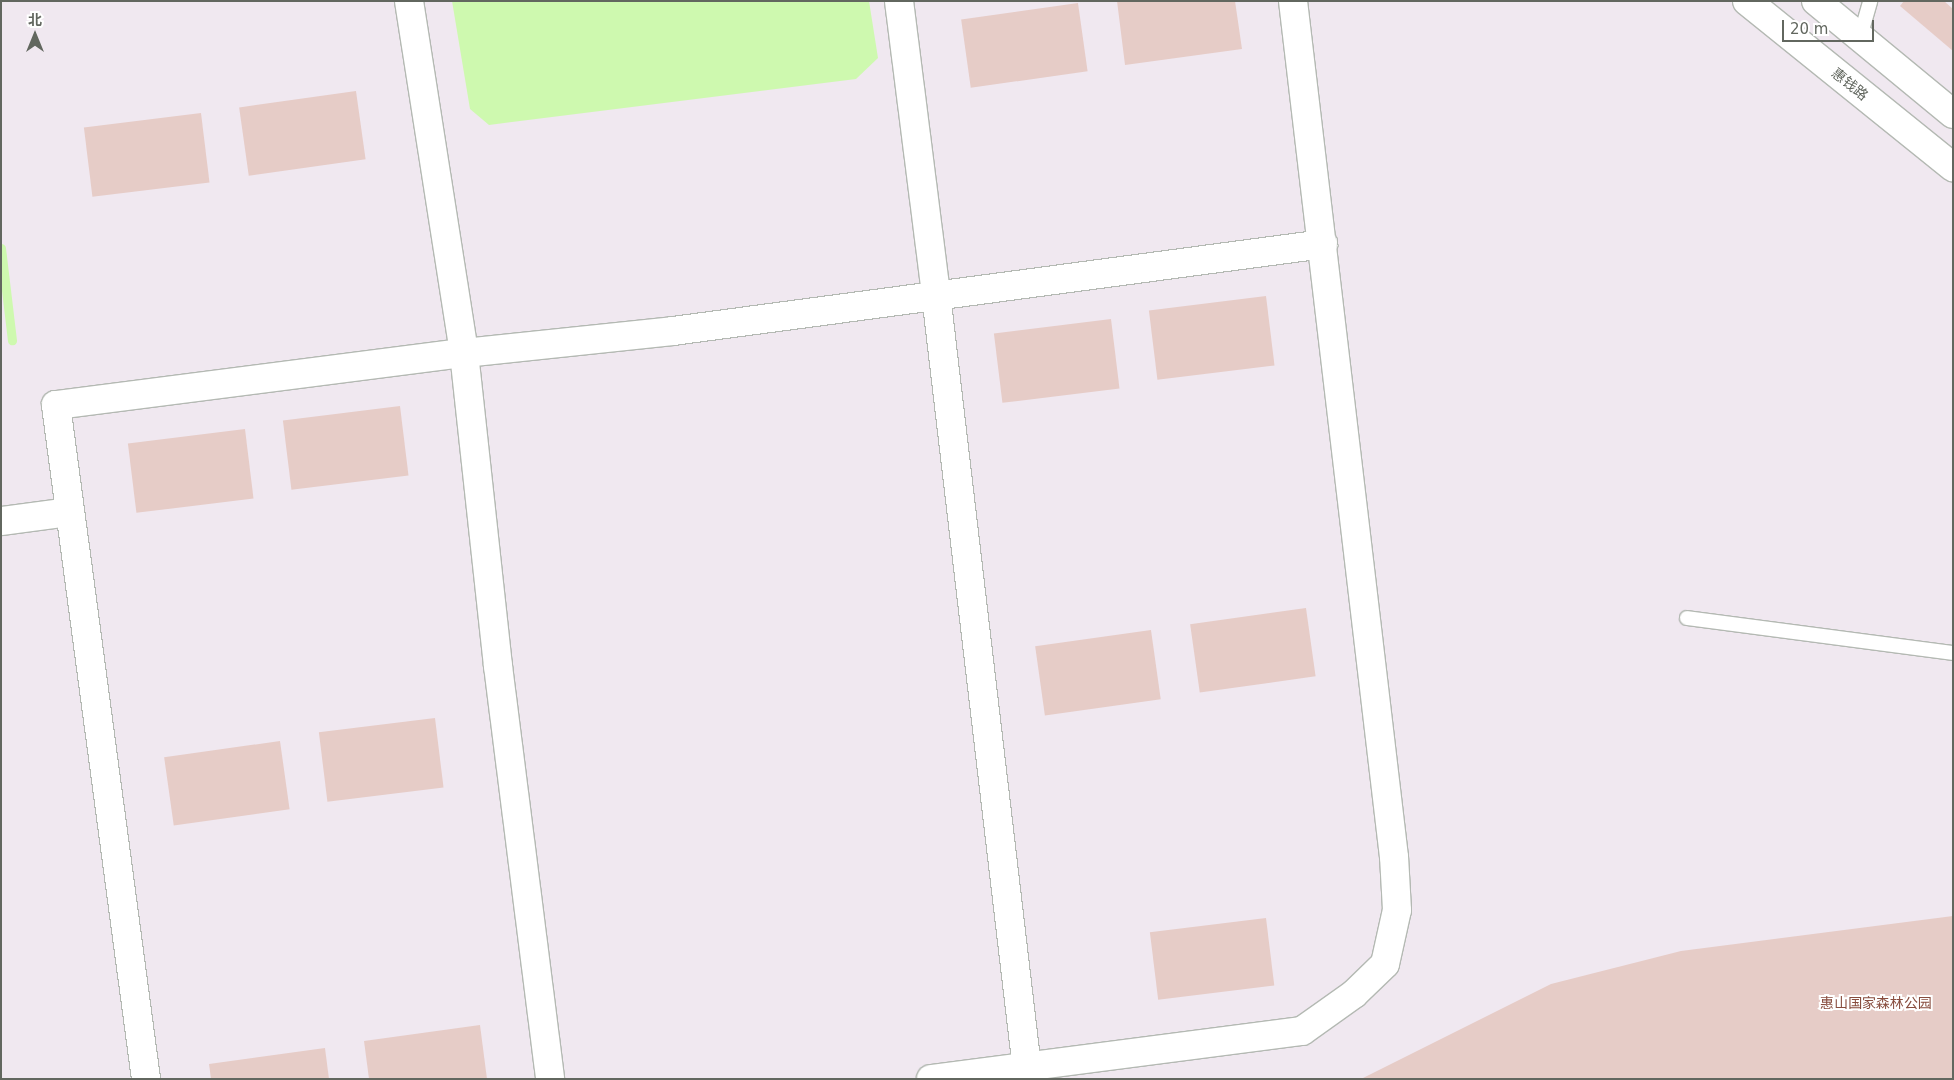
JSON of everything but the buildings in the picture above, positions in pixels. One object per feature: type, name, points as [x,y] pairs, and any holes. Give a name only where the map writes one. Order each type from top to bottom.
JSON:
[{"type":"street","points":[[409,1],[464,353],[499,676],[550,1079]]},
{"type":"street","points":[[899,1],[936,296],[1027,1068]]},
{"type":"street","points":[[931,1079],[1302,1031],[1354,994],[1385,964],[1396,910],[1394,857],[1293,1]]},
{"type":"street","name":"惠钱路","points":[[1747,1],[1953,167]]},
{"type":"street","points":[[1816,1],[1953,114]]},
{"type":"street","points":[[146,1079],[56,406],[464,353],[673,331],[1323,244]]},
{"type":"street","points":[[1,521],[69,512]]},
{"type":"lane","points":[[1860,37],[1870,1]]},
{"type":"lane","points":[[1687,618],[1953,653]]},
{"type":"green space","points":[[1117,1],[1235,1],[1242,49],[1125,65]]},
{"type":"green space","points":[[1904,1],[1944,1],[1953,9],[1953,51],[1900,6]]},
{"type":"green space","points":[[1078,3],[1088,71],[971,88],[961,19]]},
{"type":"green space","points":[[356,91],[366,159],[249,176],[239,107]]},
{"type":"green space","points":[[201,113],[210,182],[92,197],[84,127]]},
{"type":"green space","points":[[1266,296],[1275,365],[1157,380],[1149,310]]},
{"type":"green space","points":[[1111,319],[1120,388],[1002,403],[994,333]]},
{"type":"green space","points":[[400,406],[409,475],[291,490],[283,420]]},
{"type":"green space","points":[[245,429],[254,498],[136,513],[128,443]]},
{"type":"green space","points":[[1306,608],[1316,676],[1200,693],[1190,624]]},
{"type":"green space","points":[[1151,630],[1161,699],[1045,716],[1035,646]]},
{"type":"green space","points":[[435,718],[444,787],[327,802],[319,732]]},
{"type":"green space","points":[[280,741],[290,809],[174,826],[164,757]]},
{"type":"green space","name":"惠山国家森林公园","points":[[1953,916],[1953,1079],[1361,1079],[1551,984],[1681,951]]},
{"type":"green space","points":[[1266,918],[1274,985],[1158,1000],[1150,932]]},
{"type":"green space","points":[[480,1025],[487,1079],[369,1079],[364,1041]]},
{"type":"green space","points":[[325,1048],[329,1079],[211,1079],[209,1064]]},
{"type":"shaded area","points":[[452,1],[869,1],[878,58],[856,79],[489,125],[470,109]]},
{"type":"waterway","points":[[1,248],[12,340]]}]
